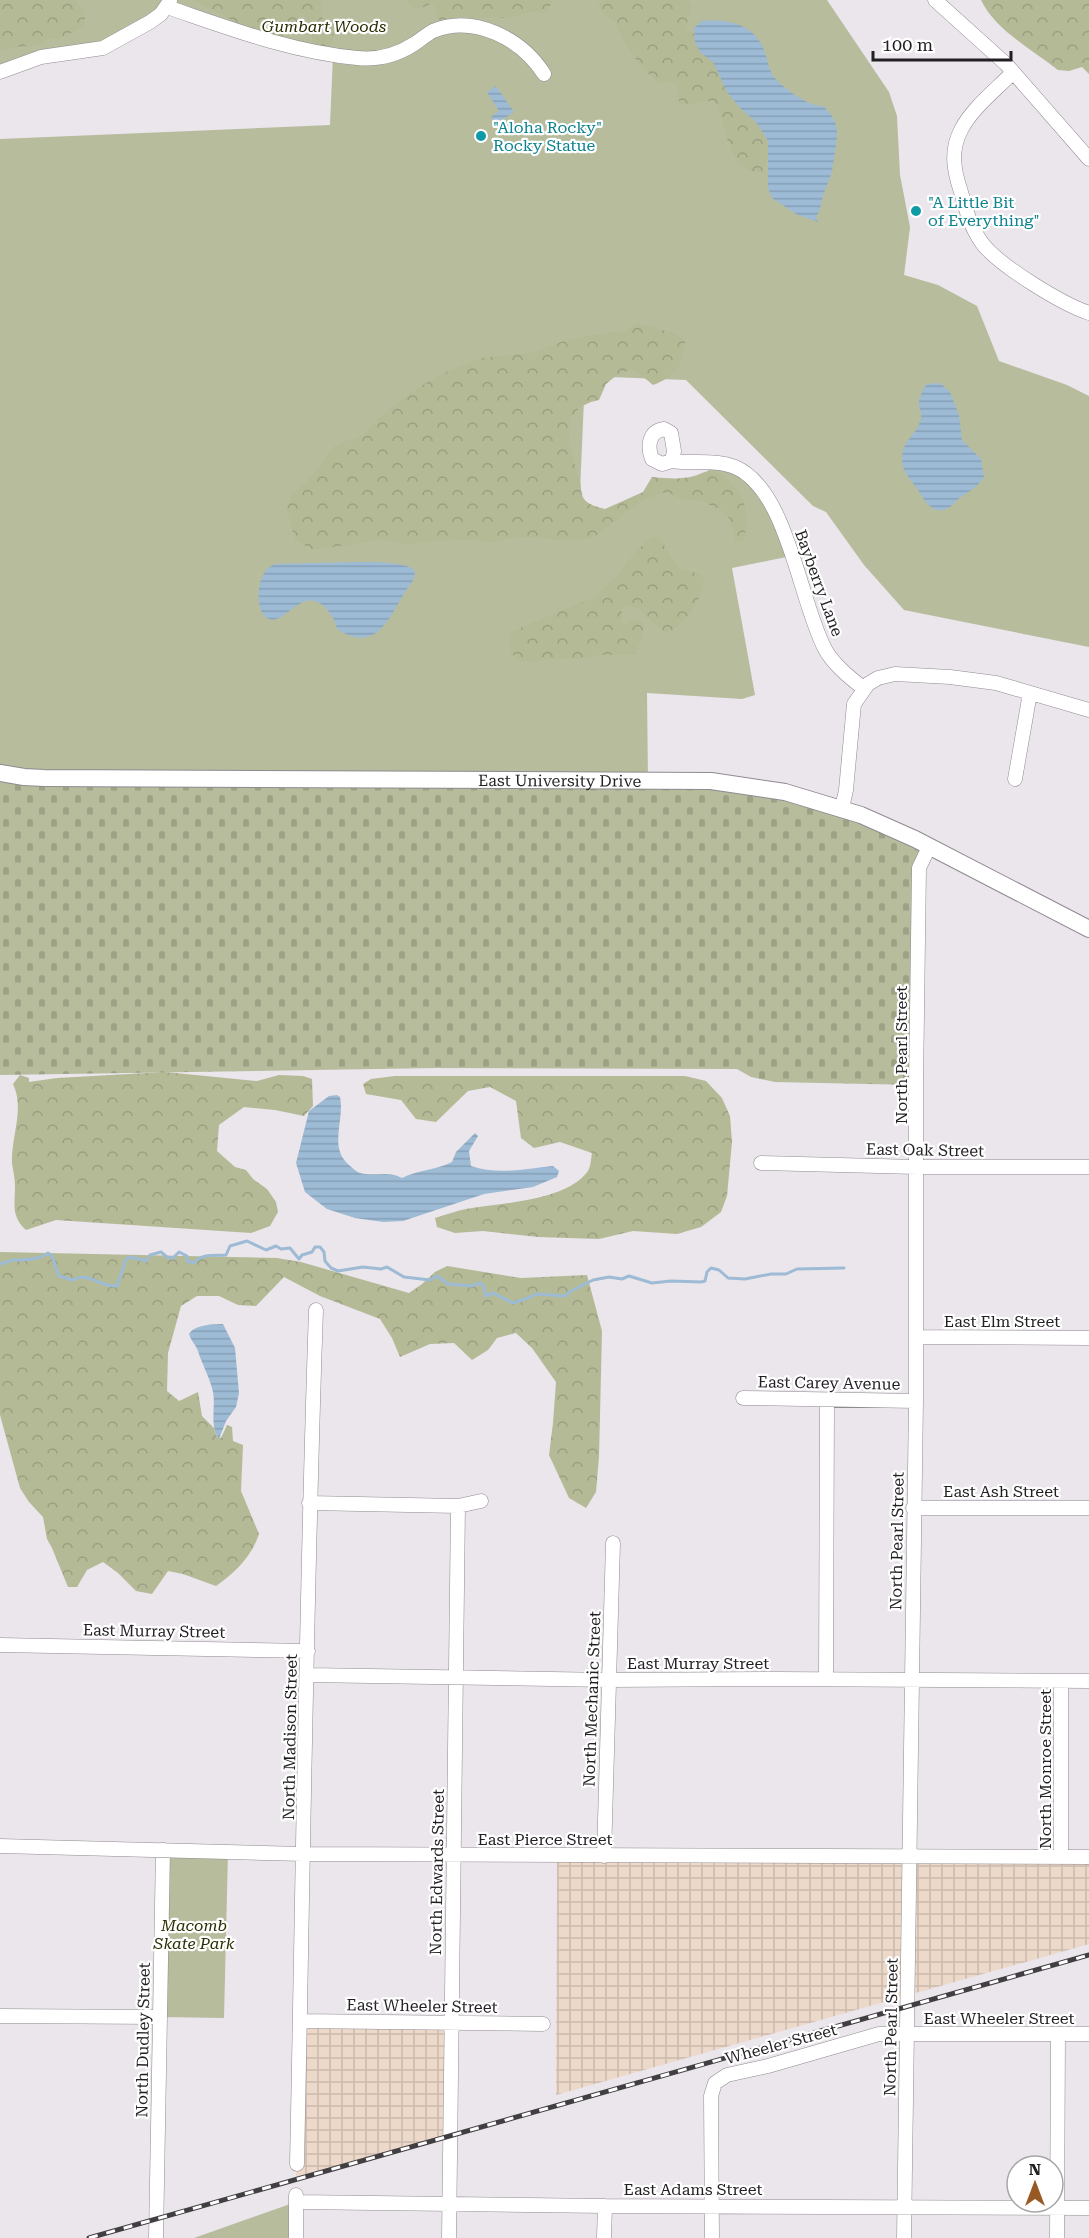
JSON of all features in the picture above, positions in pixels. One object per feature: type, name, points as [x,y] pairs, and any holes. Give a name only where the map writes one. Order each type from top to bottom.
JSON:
[{"type":"main road","name":"East University Drive","points":[[0,773],[36,778],[183,780],[711,781],[785,792],[842,808],[879,822],[1089,929]]},
{"type":"street","points":[[935,0],[1013,72],[1089,159]]},
{"type":"street","points":[[0,72],[41,57],[103,48],[138,30],[169,4],[277,44],[362,59],[398,52],[441,28],[457,26],[482,29],[501,35],[518,45],[544,74]]},
{"type":"street","points":[[1013,72],[961,129],[954,155],[955,176],[973,228],[994,257],[1068,304],[1089,313]]},
{"type":"street","name":"Bayberry Lane","points":[[672,460],[689,464],[728,465],[746,473],[757,482],[776,513],[826,650],[852,680],[863,688]]},
{"type":"street","points":[[842,808],[846,790],[854,704],[863,688],[878,678],[895,674],[981,680],[1089,710]]},
{"type":"street","points":[[1014,779],[1030,693]]},
{"type":"street","name":"North Pearl Street","points":[[904,2238],[916,1401],[919,868],[929,847]]},
{"type":"street","name":"East Oak Street","points":[[761,1163],[917,1167],[1089,1167]]},
{"type":"street","name":"North Madison Street","points":[[297,2164],[308,1675],[309,1503],[316,1310]]},
{"type":"street","name":"East Elm Street","points":[[916,1337],[1089,1338]]},
{"type":"street","name":"East Carey Avenue","points":[[743,1398],[916,1401]]},
{"type":"street","points":[[826,1679],[827,1400]]},
{"type":"street","points":[[309,1503],[458,1506],[481,1501]]},
{"type":"street","name":"North Edwards Street","points":[[448,2238],[458,1506]]},
{"type":"street","name":"East Ash Street","points":[[913,1508],[1089,1508]]},
{"type":"street","name":"North Mechanic Street","points":[[604,1856],[613,1543]]},
{"type":"street","name":"East Murray Street","points":[[0,1645],[308,1652]]},
{"type":"street","name":"East Murray Street","points":[[308,1675],[609,1680],[1089,1681]]},
{"type":"street","name":"North Monroe Street","points":[[1061,1680],[1061,1857]]},
{"type":"street","name":"East Pierce Street","points":[[0,1846],[304,1854],[1089,1857]]},
{"type":"street","name":"North Dudley Street","points":[[156,2238],[163,1850]]},
{"type":"street","points":[[0,2016],[160,2017]]},
{"type":"street","name":"East Wheeler Street","points":[[300,2021],[543,2024]]},
{"type":"street","name":"East Wheeler Street","points":[[908,2034],[1089,2034]]},
{"type":"street","name":"Wheeler Street","points":[[712,2206],[711,2096],[718,2080],[869,2036],[908,2034]]},
{"type":"street","points":[[1058,2034],[1058,2154]]},
{"type":"street","name":"East Adams Street","points":[[296,2238],[296,2197],[449,2204],[1005,2208]]},
{"type":"street","points":[[604,2206],[604,2238]]},
{"type":"street","points":[[712,2206],[712,2238]]},
{"type":"street","name":"East Adams Street","points":[[1065,2208],[1089,2208]]},
{"type":"street","points":[[1058,2214],[1058,2238]]},
{"type":"shaded area","points":[[557,1856],[1089,1857],[1089,1944],[556,2095]]},
{"type":"shaded area","points":[[300,2021],[452,2023],[450,2136],[296,2180]]},
{"type":"green space","name":"Gumbart Woods","points":[[0,0],[827,0],[889,92],[897,116],[900,175],[910,227],[904,275],[938,285],[977,306],[999,361],[1067,385],[1089,396],[1089,647],[904,610],[864,565],[826,512],[813,506],[686,380],[585,376],[579,514],[610,519],[655,492],[695,482],[717,463],[757,482],[791,556],[732,568],[755,695],[742,699],[647,693],[648,781],[0,773],[0,139],[330,125],[333,55],[167,7],[126,37],[0,72]]},
{"type":"green space","points":[[0,0],[75,0],[84,12],[84,26],[58,40],[50,38],[40,45],[0,51]]},
{"type":"green space","name":"Gumbart Woods","points":[[192,0],[323,0],[322,17],[334,28],[333,41],[328,48],[313,46],[313,30],[304,14],[301,14],[289,34],[281,36],[256,30]]},
{"type":"green space","points":[[405,0],[553,0],[548,10],[543,13],[532,12],[509,18],[457,17],[453,23],[445,23],[436,18],[436,11],[432,3],[418,8],[411,6]]},
{"type":"green space","points":[[601,0],[688,0],[692,5],[685,31],[693,32],[699,48],[713,62],[727,91],[765,136],[768,146],[767,158],[762,172],[751,171],[736,158],[717,105],[713,101],[688,105],[679,103],[677,84],[670,81],[660,84],[639,64],[615,22],[607,18],[598,8]]},
{"type":"green space","points":[[981,0],[1089,0],[1089,74],[1082,67],[1069,71],[1058,70],[995,21]]},
{"type":"green space","points":[[637,323],[677,334],[685,342],[683,358],[673,374],[653,385],[641,375],[630,370],[617,375],[606,384],[599,400],[575,412],[570,422],[570,445],[583,497],[591,504],[605,509],[643,492],[652,477],[684,478],[708,471],[718,473],[734,486],[743,500],[746,515],[744,540],[736,543],[730,519],[719,509],[700,501],[681,499],[669,493],[663,493],[643,500],[593,538],[567,541],[530,537],[495,543],[470,540],[407,545],[382,540],[313,550],[295,540],[287,510],[291,494],[307,482],[334,446],[364,434],[380,417],[410,393],[441,374],[481,358],[535,352],[580,337],[624,331]]},
{"type":"green space","points":[[652,537],[659,537],[678,567],[704,578],[696,603],[678,626],[664,633],[640,610],[627,605],[622,610],[623,625],[634,618],[643,622],[644,627],[642,639],[634,654],[598,655],[578,659],[546,659],[532,662],[515,657],[510,648],[513,631],[594,597],[620,573],[635,552]]},
{"type":"green space","points":[[0,773],[711,781],[861,815],[925,854],[916,1085],[775,1082],[751,1077],[737,1069],[435,1068],[0,1075]]},
{"type":"green space","points":[[165,1072],[257,1081],[279,1075],[303,1076],[312,1079],[313,1106],[304,1116],[244,1107],[219,1125],[217,1151],[235,1167],[246,1170],[253,1179],[267,1189],[276,1202],[278,1212],[270,1226],[251,1233],[56,1220],[26,1230],[16,1215],[12,1163],[18,1113],[13,1084],[20,1075],[29,1078],[29,1082],[57,1078]]},
{"type":"green space","points":[[395,1076],[685,1076],[706,1081],[722,1098],[730,1116],[732,1142],[727,1196],[721,1212],[701,1227],[677,1234],[633,1231],[599,1239],[538,1237],[483,1231],[455,1233],[437,1227],[435,1218],[454,1212],[532,1199],[565,1189],[588,1171],[592,1153],[560,1142],[534,1148],[521,1138],[516,1101],[490,1087],[468,1091],[436,1122],[416,1119],[401,1100],[366,1094],[363,1084],[371,1079]]},
{"type":"green space","points":[[0,1252],[277,1258],[301,1262],[409,1293],[435,1272],[447,1266],[521,1278],[587,1275],[602,1331],[596,1492],[586,1508],[569,1498],[549,1455],[556,1382],[532,1348],[516,1333],[497,1338],[488,1350],[472,1360],[454,1343],[430,1344],[400,1357],[380,1319],[320,1296],[284,1277],[256,1306],[238,1305],[219,1296],[197,1296],[181,1306],[168,1353],[167,1391],[179,1401],[198,1392],[202,1416],[214,1428],[217,1437],[221,1438],[227,1425],[232,1427],[233,1441],[243,1445],[241,1491],[259,1534],[247,1557],[236,1570],[216,1586],[168,1571],[152,1594],[136,1591],[103,1562],[87,1570],[77,1587],[68,1587],[47,1539],[43,1517],[20,1488],[0,1415]]},
{"type":"green space","name":"Macomb Skate Park","points":[[163,1850],[228,1852],[224,2018],[160,2017]]},
{"type":"green space","points":[[296,2202],[296,2238],[194,2238]]},
{"type":"water","points":[[702,21],[730,22],[754,34],[760,41],[771,72],[779,83],[802,99],[817,106],[823,106],[834,119],[837,133],[834,162],[816,217],[818,222],[796,214],[772,198],[768,188],[768,141],[756,122],[727,92],[713,62],[701,53],[695,43],[694,28]]},
{"type":"water","points":[[496,86],[514,112],[496,124],[491,117],[499,111],[487,92]]},
{"type":"water","points":[[940,383],[950,392],[959,415],[962,440],[981,459],[984,477],[980,483],[944,510],[933,509],[929,506],[906,474],[902,459],[904,447],[921,418],[919,404],[923,391],[927,384]]},
{"type":"water","points":[[357,562],[404,565],[415,571],[412,582],[393,613],[386,623],[371,636],[362,638],[350,636],[337,629],[329,612],[320,603],[311,601],[296,606],[275,619],[264,616],[259,603],[259,588],[267,569],[275,564]]},
{"type":"water","points":[[329,1096],[340,1097],[341,1106],[339,1150],[349,1165],[359,1172],[392,1174],[402,1178],[446,1165],[452,1162],[456,1152],[475,1133],[478,1136],[469,1151],[471,1166],[501,1171],[553,1166],[559,1171],[557,1177],[533,1187],[484,1194],[403,1221],[383,1222],[355,1218],[327,1209],[305,1192],[296,1163],[309,1111]]},
{"type":"water","points":[[223,1324],[235,1348],[239,1393],[236,1407],[226,1421],[219,1439],[214,1428],[212,1387],[189,1334],[199,1327]]},
{"type":"waterway","points":[[0,1264],[12,1260],[36,1258],[48,1253],[52,1256],[59,1276],[73,1280],[84,1277],[117,1286],[126,1259],[131,1257],[146,1261],[150,1255],[161,1252],[168,1258],[173,1258],[179,1252],[187,1256],[187,1261],[194,1263],[205,1256],[226,1255],[230,1246],[247,1241],[266,1250],[276,1246],[281,1249],[290,1248],[299,1259],[302,1255],[312,1252],[315,1247],[320,1247],[324,1252],[325,1261],[331,1268],[338,1271],[363,1267],[381,1269],[387,1267],[404,1277],[430,1280],[437,1276],[448,1284],[472,1286],[480,1283],[483,1285],[486,1296],[493,1293],[513,1303],[536,1294],[565,1296],[593,1280],[609,1277],[622,1279],[629,1276],[652,1283],[701,1282],[705,1281],[707,1272],[711,1268],[719,1270],[728,1278],[745,1279],[771,1274],[786,1274],[797,1269],[844,1268]]},
{"type":"railway","points":[[89,2238],[1089,1955]]},
{"type":"place","name":"\"Aloha Rocky\" Rocky Statue","points":[[481,136]]},
{"type":"place","name":"\"A Little Bit of Everything\"","points":[[916,211]]}]
